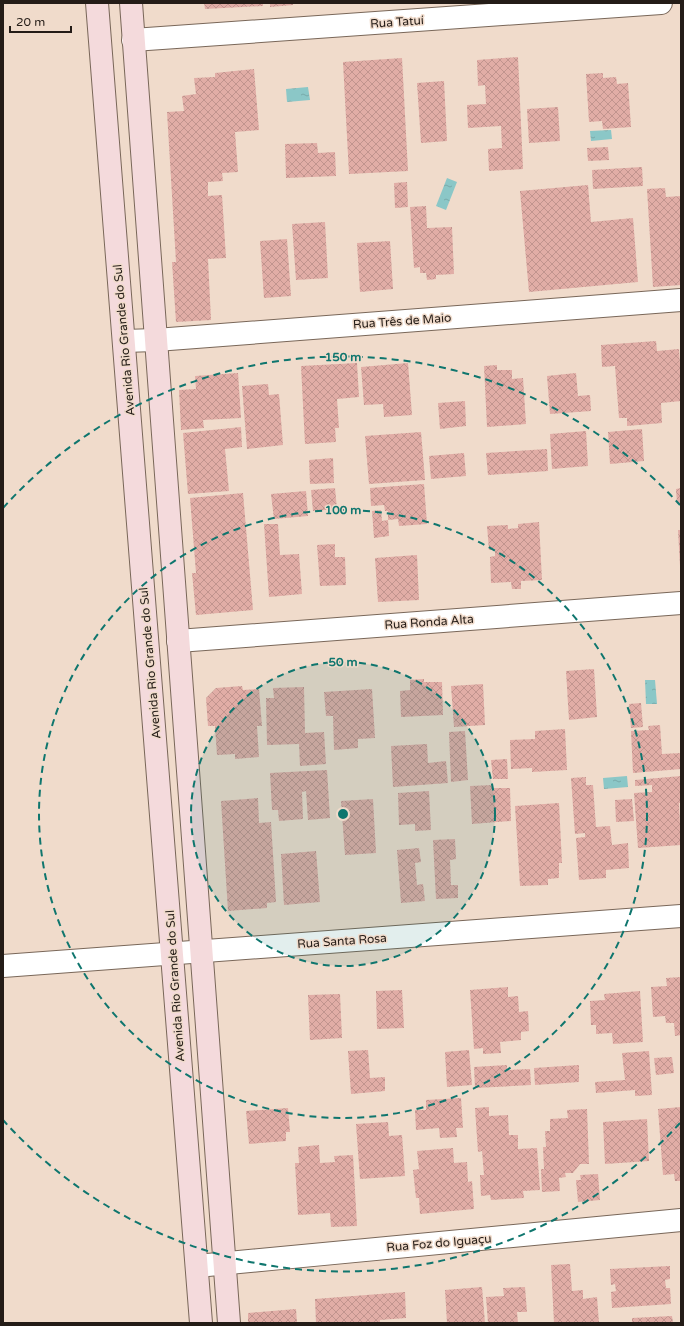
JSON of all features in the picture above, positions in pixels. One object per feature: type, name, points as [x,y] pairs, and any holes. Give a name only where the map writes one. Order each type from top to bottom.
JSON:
[{"type":"street","name":"Avenida Rio Grande do Sul","points":[[97,3],[201,1323]]},
{"type":"street","points":[[131,3],[229,1323]]},
{"type":"street","name":"Rua Tatuí","points":[[133,40],[661,3]]},
{"type":"street","name":"Rua Três de Maio","points":[[124,341],[156,340],[681,300]]},
{"type":"street","name":"Rua Ronda Alta","points":[[178,641],[681,603]]},
{"type":"street","name":"Rua Santa Rosa","points":[[3,966],[681,916]]},
{"type":"street","name":"Rua Foz do Iguaçu","points":[[197,1266],[681,1220]]},
{"type":"water","points":[[308,87],[310,100],[287,102],[286,89]]},
{"type":"water","points":[[611,130],[612,139],[591,141],[590,131]]},
{"type":"water","points":[[447,178],[457,182],[446,210],[436,206]]},
{"type":"water","points":[[645,680],[655,680],[657,704],[646,704]]},
{"type":"water","points":[[627,776],[628,787],[604,789],[603,778]]},
{"type":"building","points":[[204,3],[263,3],[263,6],[205,9]]},
{"type":"building","points":[[270,3],[293,3],[293,5],[270,7]]},
{"type":"building","points":[[518,57],[523,169],[489,171],[488,149],[502,148],[501,126],[468,128],[467,105],[486,104],[485,85],[478,86],[477,60]]},
{"type":"building","points":[[402,58],[408,171],[349,174],[343,62]]},
{"type":"building","points":[[254,69],[259,130],[235,132],[238,172],[222,173],[223,181],[208,182],[208,196],[222,195],[226,258],[208,259],[211,320],[176,322],[172,262],[176,262],[167,112],[184,111],[182,96],[196,94],[194,78],[215,77],[215,73]]},
{"type":"building","points":[[603,73],[603,78],[616,77],[617,84],[628,83],[631,127],[603,129],[602,121],[589,122],[586,74]]},
{"type":"building","points":[[444,81],[447,141],[421,143],[417,83]]},
{"type":"building","points":[[558,107],[560,141],[529,143],[527,109]]},
{"type":"building","points":[[317,143],[318,153],[335,152],[336,176],[286,178],[285,144]]},
{"type":"building","points":[[608,147],[609,160],[588,161],[587,148]]},
{"type":"building","points":[[642,167],[643,186],[593,189],[592,170]]},
{"type":"building","points":[[407,182],[408,207],[395,208],[394,183]]},
{"type":"building","points":[[588,185],[591,222],[633,218],[638,282],[529,292],[520,191]]},
{"type":"building","points":[[665,188],[666,197],[681,196],[681,285],[653,287],[647,189]]},
{"type":"building","points":[[426,206],[427,228],[452,227],[454,274],[436,275],[436,279],[427,280],[426,273],[420,273],[420,267],[414,268],[410,207]]},
{"type":"building","points":[[325,222],[328,278],[296,280],[292,224]]},
{"type":"building","points":[[287,239],[291,296],[264,298],[260,241]]},
{"type":"building","points":[[390,241],[393,289],[360,292],[357,243]]},
{"type":"building","points":[[656,341],[657,351],[679,349],[681,401],[661,403],[662,423],[627,426],[627,418],[619,418],[615,366],[602,367],[601,345]]},
{"type":"building","points":[[357,363],[359,397],[337,399],[339,428],[335,428],[336,442],[305,444],[301,366]]},
{"type":"building","points":[[408,363],[412,415],[384,417],[383,404],[364,405],[361,367]]},
{"type":"building","points":[[497,365],[497,370],[512,370],[512,379],[523,378],[526,424],[487,427],[484,366]]},
{"type":"building","points":[[238,373],[241,418],[203,420],[204,428],[181,430],[179,390],[196,389],[195,376]]},
{"type":"building","points":[[576,373],[578,396],[590,395],[591,411],[550,414],[547,376]]},
{"type":"building","points":[[268,384],[269,395],[279,394],[283,445],[247,449],[242,386]]},
{"type":"building","points":[[465,401],[466,426],[440,429],[438,403]]},
{"type":"building","points":[[241,427],[242,447],[225,449],[229,491],[188,494],[183,433]]},
{"type":"building","points":[[642,429],[644,461],[610,464],[608,432]]},
{"type":"building","points":[[586,431],[588,466],[552,469],[550,434]]},
{"type":"building","points":[[421,432],[425,480],[369,484],[365,436]]},
{"type":"building","points":[[547,449],[548,471],[488,475],[486,453]]},
{"type":"building","points":[[464,453],[466,476],[431,479],[429,456]]},
{"type":"building","points":[[333,458],[334,483],[310,484],[309,460]]},
{"type":"building","points":[[424,484],[427,524],[399,526],[398,519],[388,520],[388,511],[385,511],[384,505],[371,506],[370,488]]},
{"type":"building","points":[[335,488],[337,509],[313,511],[311,490]]},
{"type":"building","points":[[681,488],[681,503],[677,504],[676,489]]},
{"type":"building","points":[[306,491],[308,516],[274,519],[271,494]]},
{"type":"building","points":[[243,493],[253,610],[196,615],[192,573],[196,573],[190,498]]},
{"type":"building","points":[[381,510],[382,521],[388,520],[389,536],[374,538],[372,511]]},
{"type":"building","points":[[539,522],[542,580],[521,581],[521,589],[512,589],[511,582],[491,583],[490,557],[495,556],[495,550],[489,550],[487,526],[508,525],[508,529],[518,528],[518,524]]},
{"type":"building","points":[[264,524],[278,524],[280,555],[299,554],[302,594],[269,597]]},
{"type":"building","points":[[678,530],[681,530],[681,566],[680,566]]},
{"type":"building","points":[[335,544],[335,557],[345,557],[346,585],[320,586],[317,545]]},
{"type":"building","points":[[417,555],[419,600],[378,602],[375,558]]},
{"type":"building","points":[[594,669],[597,717],[569,720],[566,671]]},
{"type":"building","points":[[424,679],[424,682],[442,682],[443,715],[401,717],[400,691],[410,690],[410,680]]},
{"type":"building","points":[[483,684],[485,725],[454,727],[451,686]]},
{"type":"building","points":[[242,686],[243,690],[259,689],[262,726],[257,726],[259,757],[235,759],[235,754],[217,755],[215,726],[208,726],[206,698],[216,688]]},
{"type":"building","points":[[304,687],[305,733],[324,732],[326,764],[300,766],[299,744],[267,745],[266,698],[274,698],[273,688]]},
{"type":"building","points":[[372,689],[375,738],[358,739],[358,748],[334,750],[333,716],[326,716],[324,692]]},
{"type":"building","points":[[641,703],[643,727],[631,728],[629,704]]},
{"type":"building","points":[[660,725],[662,754],[681,753],[681,769],[633,773],[631,731],[649,730],[648,726]]},
{"type":"building","points":[[565,729],[567,770],[532,772],[532,768],[511,769],[510,740],[535,739],[535,731]]},
{"type":"building","points":[[465,731],[468,780],[451,782],[449,732]]},
{"type":"building","points":[[427,744],[428,763],[446,761],[448,783],[393,787],[391,746]]},
{"type":"building","points":[[507,759],[508,779],[493,779],[491,760]]},
{"type":"building","points":[[327,770],[330,818],[308,820],[306,791],[302,792],[303,819],[279,821],[278,810],[272,810],[270,773]]},
{"type":"building","points":[[681,776],[681,803],[679,803],[681,845],[638,848],[634,793],[652,792],[652,785],[635,786],[635,780]]},
{"type":"building","points":[[586,777],[586,785],[593,785],[596,827],[610,826],[612,845],[628,843],[629,868],[606,870],[606,878],[579,880],[576,838],[585,837],[585,833],[575,834],[571,778]]},
{"type":"building","points":[[493,785],[493,788],[510,788],[511,821],[472,824],[470,786]]},
{"type":"building","points":[[429,791],[431,830],[415,831],[415,824],[399,825],[398,793]]},
{"type":"building","points":[[258,798],[259,823],[271,822],[276,902],[267,903],[267,908],[228,911],[221,801]]},
{"type":"building","points":[[373,799],[376,853],[345,855],[341,801]]},
{"type":"building","points":[[632,799],[634,821],[616,822],[615,800]]},
{"type":"building","points":[[559,803],[562,863],[559,863],[559,878],[548,879],[548,885],[520,886],[515,806]]},
{"type":"building","points":[[455,839],[456,859],[450,860],[451,885],[458,885],[458,898],[436,899],[433,840]]},
{"type":"building","points":[[419,848],[421,862],[415,863],[417,885],[423,884],[425,901],[401,903],[397,850]]},
{"type":"building","points":[[316,851],[320,902],[284,905],[281,854]]},
{"type":"building","points":[[681,977],[681,1035],[675,1036],[674,1023],[666,1023],[665,1016],[653,1017],[651,987],[667,986],[666,978]]},
{"type":"building","points":[[508,987],[508,997],[518,996],[519,1012],[528,1011],[529,1031],[521,1032],[521,1040],[500,1042],[501,1053],[483,1054],[483,1048],[474,1049],[470,990]]},
{"type":"building","points":[[402,990],[404,1028],[377,1029],[376,991]]},
{"type":"building","points":[[640,991],[643,1042],[613,1044],[612,1033],[596,1034],[596,1025],[591,1025],[590,1001],[605,1000],[604,994]]},
{"type":"building","points":[[340,994],[342,1038],[310,1040],[308,995]]},
{"type":"building","points":[[368,1050],[370,1078],[385,1077],[385,1091],[351,1094],[348,1051]]},
{"type":"building","points":[[469,1050],[472,1085],[447,1087],[445,1052]]},
{"type":"building","points":[[649,1051],[652,1095],[635,1096],[635,1090],[596,1093],[595,1082],[625,1080],[622,1053]]},
{"type":"building","points":[[672,1057],[674,1073],[656,1075],[654,1058]]},
{"type":"building","points":[[507,1065],[507,1070],[530,1069],[531,1085],[475,1088],[474,1067]]},
{"type":"building","points":[[579,1065],[579,1082],[535,1085],[534,1068]]},
{"type":"building","points":[[461,1098],[463,1128],[456,1128],[457,1137],[440,1138],[439,1128],[416,1130],[415,1110],[426,1110],[426,1100]]},
{"type":"building","points":[[489,1107],[489,1116],[508,1115],[509,1135],[518,1135],[518,1149],[537,1148],[540,1190],[523,1191],[524,1198],[491,1200],[490,1195],[481,1196],[480,1175],[484,1175],[482,1151],[478,1152],[475,1108]]},
{"type":"building","points":[[681,1107],[681,1181],[675,1181],[674,1174],[663,1175],[658,1109]]},
{"type":"building","points":[[288,1108],[290,1132],[286,1132],[286,1141],[249,1144],[246,1111]]},
{"type":"building","points":[[587,1109],[589,1164],[580,1164],[573,1173],[565,1173],[566,1177],[559,1178],[560,1191],[542,1192],[541,1169],[544,1169],[543,1147],[546,1147],[545,1131],[550,1131],[550,1119],[568,1118],[567,1110]]},
{"type":"building","points":[[647,1119],[649,1161],[605,1164],[603,1122]]},
{"type":"building","points":[[388,1122],[389,1136],[402,1135],[405,1176],[360,1179],[356,1124]]},
{"type":"building","points":[[319,1145],[320,1163],[335,1162],[334,1156],[353,1155],[357,1226],[331,1227],[330,1213],[298,1215],[295,1163],[299,1163],[298,1147]]},
{"type":"building","points":[[453,1148],[454,1163],[467,1162],[468,1182],[472,1181],[474,1209],[420,1214],[419,1198],[416,1198],[413,1170],[419,1169],[417,1151]]},
{"type":"building","points":[[598,1174],[600,1200],[578,1202],[576,1180],[581,1180],[580,1175]]},
{"type":"building","points":[[570,1264],[572,1291],[583,1290],[583,1299],[597,1297],[599,1323],[554,1323],[551,1265]]},
{"type":"building","points":[[670,1266],[670,1279],[665,1280],[666,1288],[670,1288],[671,1304],[612,1308],[611,1292],[616,1291],[615,1284],[611,1285],[610,1269]]},
{"type":"building","points":[[482,1287],[485,1323],[447,1323],[445,1290]]},
{"type":"building","points":[[525,1287],[527,1312],[517,1312],[518,1323],[488,1323],[486,1297],[504,1296],[503,1288]]},
{"type":"building","points":[[405,1292],[406,1318],[380,1320],[380,1323],[316,1323],[315,1299]]},
{"type":"building","points":[[296,1309],[297,1323],[248,1323],[248,1313]]},
{"type":"building","points":[[672,1316],[673,1323],[632,1323],[632,1318]]}]
